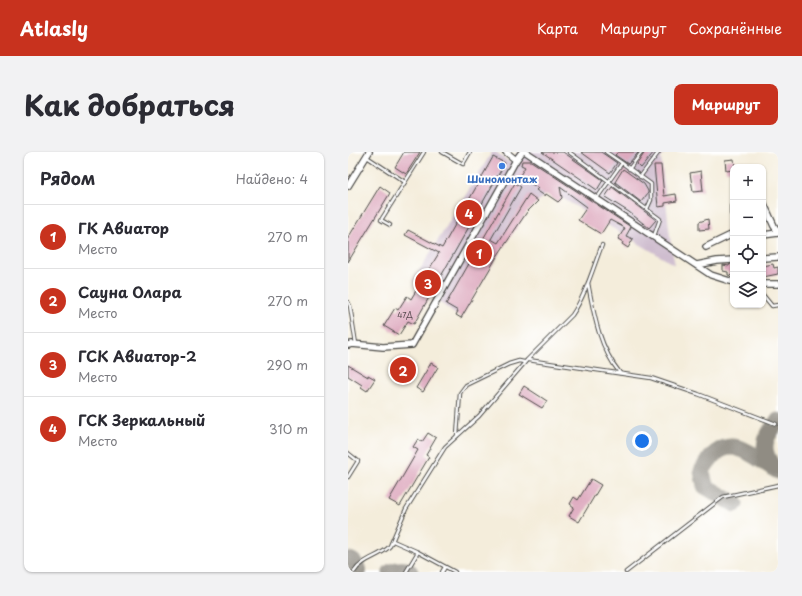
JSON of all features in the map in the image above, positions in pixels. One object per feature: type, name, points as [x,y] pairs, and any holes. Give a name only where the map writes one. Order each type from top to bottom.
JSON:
[{"type":"street","points":[[506,152],[516,160]]},
{"type":"street","points":[[348,345],[356,344],[383,347],[412,345],[516,160],[522,152]]},
{"type":"street","points":[[526,152],[711,275],[730,281]]},
{"type":"street","points":[[348,186],[368,154]]},
{"type":"street","points":[[766,209],[778,233],[766,235]]},
{"type":"street","points":[[706,247],[730,235]]},
{"type":"street","points":[[766,258],[778,257]]},
{"type":"street","points":[[697,265],[730,260]]},
{"type":"street","points":[[766,284],[778,284]]},
{"type":"lane","points":[[390,225],[381,220],[424,152]]},
{"type":"lane","points":[[442,152],[463,164],[470,152]]},
{"type":"lane","points":[[569,152],[660,219],[654,236]]},
{"type":"lane","points":[[606,152],[610,153],[650,184],[651,200],[646,209]]},
{"type":"lane","points":[[629,169],[642,152]]},
{"type":"lane","points":[[640,177],[659,152]]},
{"type":"lane","points":[[368,154],[405,182]]},
{"type":"lane","points":[[597,198],[622,163]]},
{"type":"lane","points":[[354,572],[357,567],[366,560],[386,550],[393,541],[406,509],[445,447],[479,416],[526,361],[572,315],[577,308],[588,283],[602,245]]},
{"type":"lane","points":[[588,283],[601,340],[609,358],[620,373]]},
{"type":"lane","points":[[766,299],[772,306],[778,305]]},
{"type":"lane","points":[[348,302],[350,306],[356,344]]},
{"type":"lane","points":[[457,437],[460,393],[466,386],[509,364],[526,361],[651,378],[698,394],[776,424]]},
{"type":"lane","points":[[348,453],[358,461],[348,477]]},
{"type":"lane","points":[[626,572],[723,497],[778,485]]},
{"type":"lane","points":[[393,541],[418,552],[455,572]]},
{"type":"lane","points":[[406,572],[418,552]]},
{"type":"lane","points":[[442,572],[445,566]]},
{"type":"shaded area","points":[[492,152],[496,152],[510,163],[518,152],[665,152],[661,158],[671,245],[675,265],[562,198],[558,202],[546,194],[527,212],[498,255],[461,318],[456,315],[413,281]]},
{"type":"building","points":[[404,152],[420,152],[406,174],[395,167]]},
{"type":"building","points":[[542,152],[563,152],[603,180],[597,190]]},
{"type":"building","points":[[581,152],[601,152],[617,163],[610,173]]},
{"type":"building","points":[[618,152],[639,152],[628,164],[615,155]]},
{"type":"building","points":[[645,152],[654,152],[641,168],[637,164]]},
{"type":"building","points":[[493,157],[505,163],[414,324],[408,321],[399,335],[384,326],[395,308],[398,310],[407,296],[411,299],[439,253],[405,235],[408,230],[442,248]]},
{"type":"building","points":[[734,159],[735,164],[730,164],[730,170],[726,171],[725,160]]},
{"type":"building","points":[[522,161],[531,161],[631,227],[626,236],[633,239],[628,248],[618,239],[625,228],[610,220],[601,234],[578,220],[587,207],[560,187],[562,198],[558,202],[546,194],[545,196],[536,190],[538,188],[525,180],[523,183],[517,180],[525,167],[521,165]]},
{"type":"building","points":[[654,165],[661,165],[664,196],[676,194],[677,201],[665,203],[665,206],[658,207]]},
{"type":"building","points":[[623,169],[644,184],[648,191],[641,202],[615,182]]},
{"type":"building","points":[[701,171],[703,191],[693,192],[690,173]]},
{"type":"building","points":[[515,183],[521,187],[491,239],[498,243],[529,194],[538,201],[527,212],[498,255],[461,318],[456,315],[458,311],[446,304]]},
{"type":"building","points":[[380,186],[390,193],[348,262],[348,238]]},
{"type":"building","points":[[612,187],[656,220],[649,228],[629,212],[605,197]]},
{"type":"building","points":[[708,219],[709,229],[699,230],[699,222]]},
{"type":"building","points":[[730,264],[730,275],[728,275],[728,272],[723,271],[723,265],[729,266]]},
{"type":"building","points":[[773,264],[774,268],[778,267],[778,274],[766,276],[766,265]]},
{"type":"building","points":[[404,359],[412,364],[402,380],[394,375]]},
{"type":"building","points":[[431,363],[438,367],[423,392],[416,388]]},
{"type":"building","points":[[348,365],[368,377],[368,375],[375,379],[367,391],[361,387],[362,385],[348,376]]},
{"type":"building","points":[[524,386],[547,401],[542,408],[519,394]]},
{"type":"building","points":[[428,433],[436,438],[426,455],[429,457],[400,506],[389,500],[418,450],[413,447],[418,439],[422,442]]},
{"type":"building","points":[[591,479],[601,485],[579,522],[569,516],[574,507],[570,504],[574,497],[578,500]]},
{"type":"taxiway","points":[[773,468],[768,459],[765,444],[768,436],[778,421]]},
{"type":"taxiway","points":[[735,504],[705,486],[702,471],[711,458],[720,450],[728,447],[747,451],[778,471]]},
{"type":"taxiway","points":[[348,560],[355,564],[358,572]]},
{"type":"taxiway","points":[[391,572],[401,569],[410,572]]},
{"type":"place","name":"Шиномонтаж","points":[[502,166]]},
{"type":"place","name":"ГСК Зеркальный","points":[[469,213]]},
{"type":"place","name":"ГК Авиатор","points":[[479,253]]},
{"type":"place","name":"ГСК Авиатор-2","points":[[428,283]]},
{"type":"place","name":"Сауна Олара","points":[[403,370]]}]
